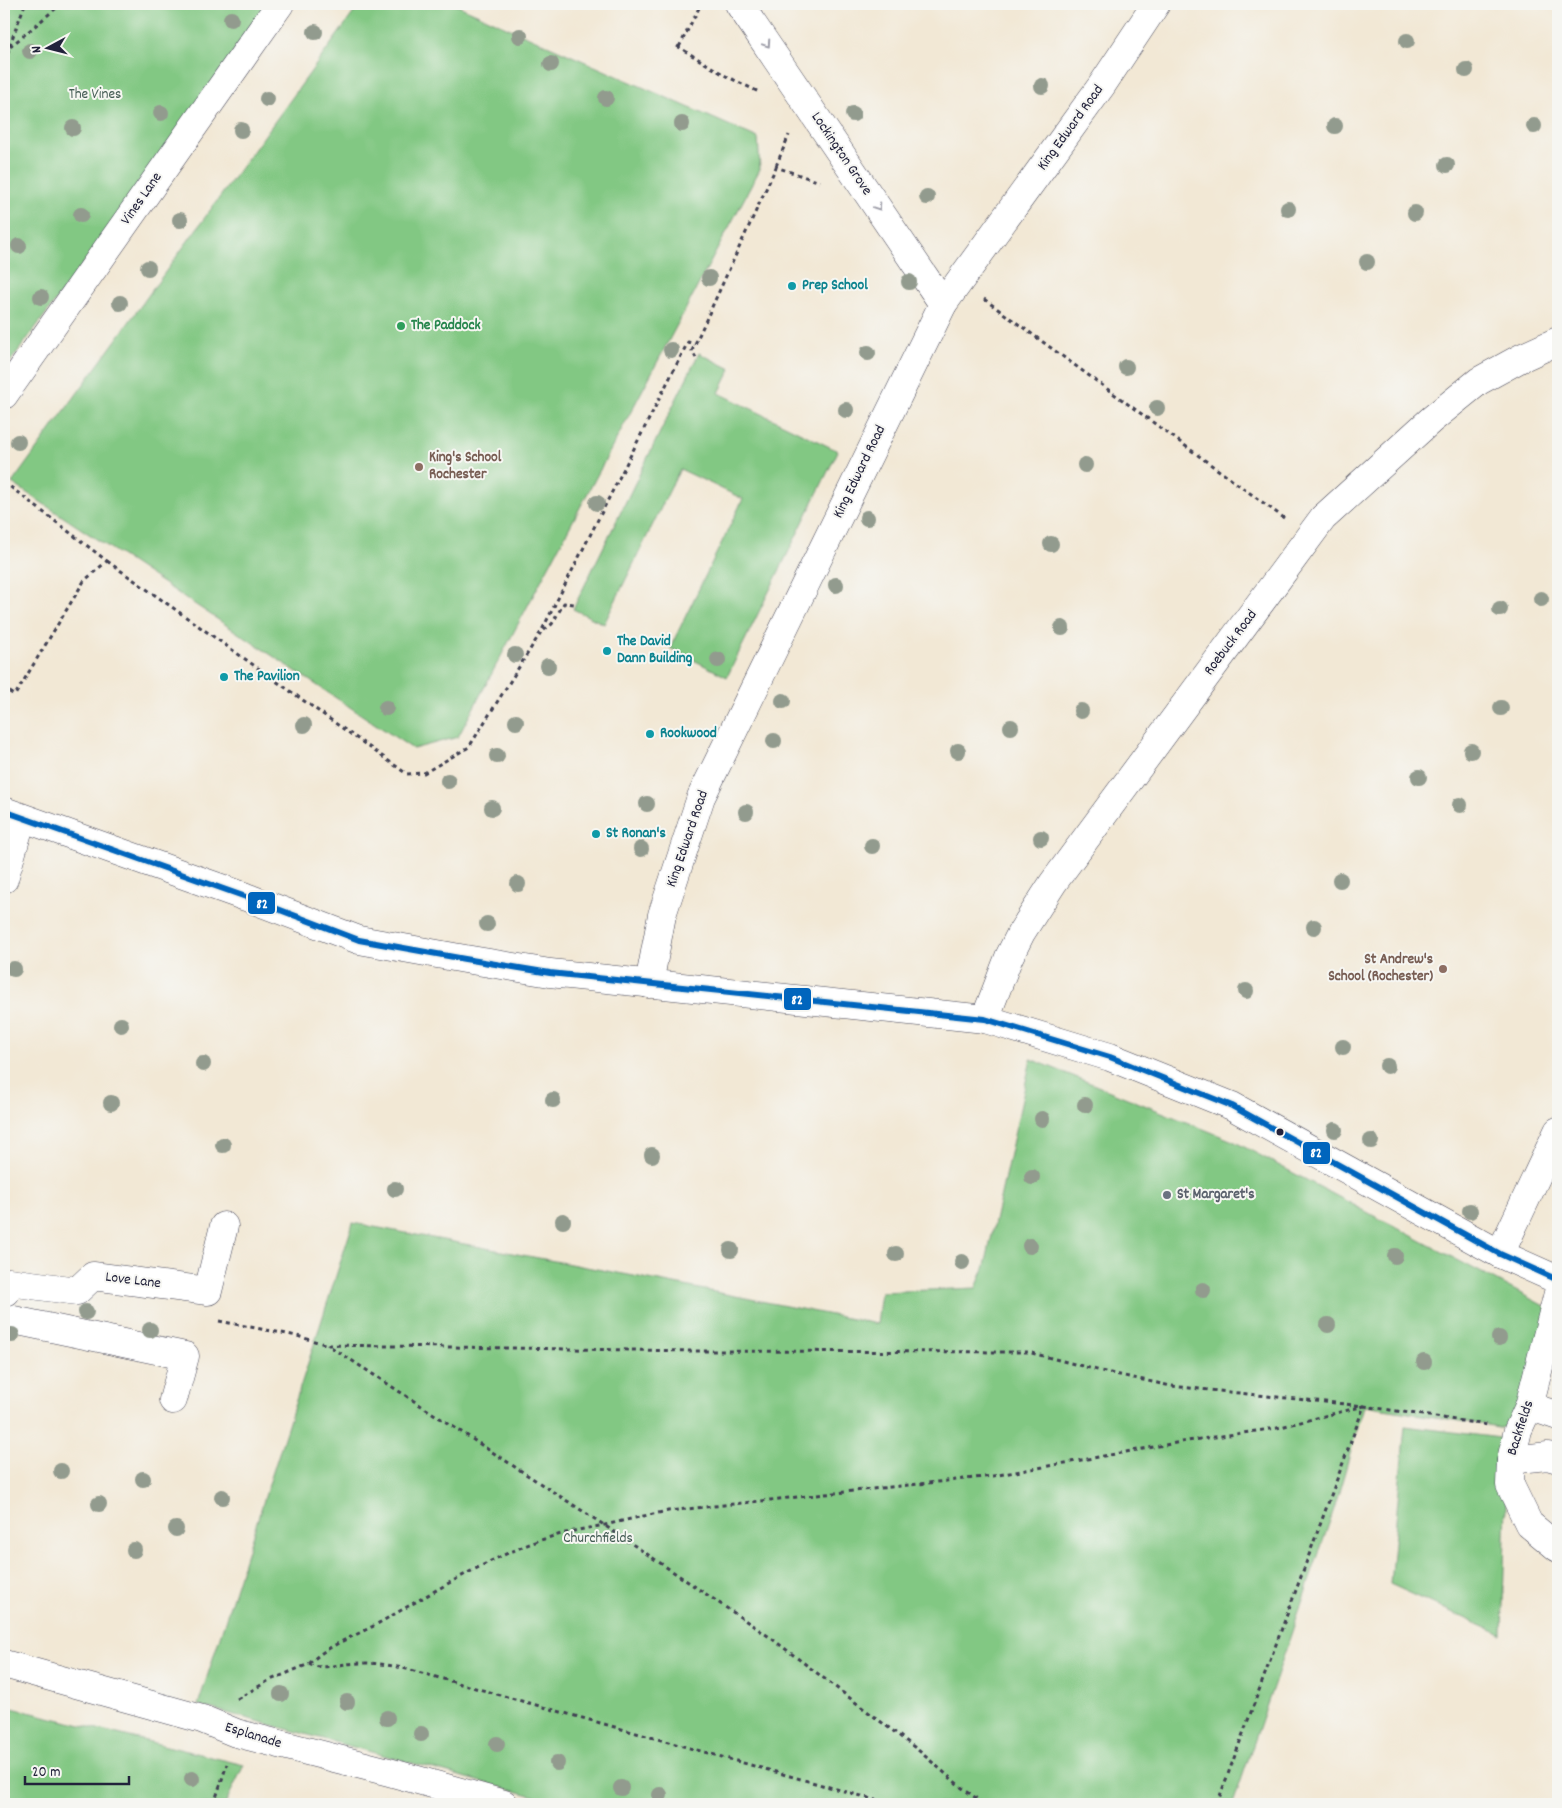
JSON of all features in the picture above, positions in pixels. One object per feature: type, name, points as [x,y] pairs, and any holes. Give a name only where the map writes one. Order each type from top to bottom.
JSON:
[{"type":"street","name":"Vines Lane","points":[[4,395],[280,4]]},
{"type":"street","name":"Lockington Grove","points":[[739,4],[943,304]]},
{"type":"street","name":"King Edward Road","points":[[649,984],[662,915],[701,797],[943,304],[1102,85],[1156,4]]},
{"type":"street","name":"Roebuck Road","points":[[985,1019],[1017,941],[1053,883],[1323,518],[1431,420],[1479,381],[1526,355],[1558,342]]},
{"type":"street","points":[[4,879],[13,814],[359,940],[550,973],[985,1019],[1110,1058],[1232,1106],[1500,1254],[1558,1280]]},
{"type":"street","points":[[1500,1254],[1555,1143]]},
{"type":"street","name":"Love Lane","points":[[173,1400],[185,1356],[4,1304],[8,1282],[77,1291],[93,1276],[208,1291],[224,1226]]},
{"type":"street","name":"Backfields","points":[[1558,1293],[1524,1418],[1510,1460],[1510,1485],[1530,1524],[1558,1548]]},
{"type":"street","points":[[1524,1418],[1558,1416]]},
{"type":"street","points":[[1510,1460],[1548,1456],[1558,1459]]},
{"type":"street","name":"Esplanade","points":[[4,1664],[202,1719],[236,1733],[504,1804]]},
{"type":"path","points":[[4,77],[9,47],[25,4]]},
{"type":"path","points":[[4,52],[61,4]]},
{"type":"path","points":[[701,4],[678,47],[726,76]]},
{"type":"path","points":[[696,358],[692,351],[792,127]]},
{"type":"path","points":[[776,166],[827,184]]},
{"type":"path","points":[[960,281],[1310,537]]},
{"type":"path","points":[[4,482],[107,561],[407,774],[424,772],[469,747],[541,632],[688,342],[695,344]]},
{"type":"path","points":[[4,689],[15,695],[84,581],[107,561]]},
{"type":"path","points":[[541,632],[552,624],[564,603],[575,604]]},
{"type":"path","points":[[984,1804],[918,1750],[771,1638],[604,1525],[328,1345],[693,1351],[1028,1352],[1101,1371],[1171,1386],[1364,1406],[1524,1418]]},
{"type":"path","points":[[202,1719],[268,1681],[309,1664],[319,1654],[357,1635],[432,1592],[484,1565],[538,1541],[668,1511],[993,1476],[1187,1441],[1277,1428],[1364,1406]]},
{"type":"path","points":[[1217,1804],[1364,1406]]},
{"type":"path","points":[[309,1664],[325,1667],[356,1663],[394,1665],[890,1804]]},
{"type":"path","points":[[214,1804],[236,1733]]},
{"type":"green space","name":"The Vines","points":[[4,4],[265,4],[171,146],[4,370]]},
{"type":"green space","name":"The Paddock","points":[[360,4],[454,4],[758,138],[760,169],[458,737],[413,749],[12,483]]},
{"type":"green space","points":[[699,353],[731,369],[719,393],[838,451],[727,677],[670,648],[743,499],[680,469],[604,624],[573,609]]},
{"type":"green space","name":"Churchfields","points":[[1031,1059],[1233,1141],[1548,1308],[1518,1430],[1364,1406],[1334,1509],[1233,1804],[563,1804],[198,1705],[353,1223],[877,1324],[881,1292],[976,1288],[985,1266]]},
{"type":"green space","points":[[1405,1426],[1508,1439],[1502,1635],[1390,1584]]},
{"type":"green space","points":[[4,1706],[244,1765],[225,1804],[4,1804]]},
{"type":"transit line","name":"82","points":[[4,811],[246,897],[359,940],[550,973],[985,1019],[1110,1057],[1232,1106],[1500,1254],[1558,1280]]},
{"type":"place","name":"Prep School","points":[[792,286]]},
{"type":"place","name":"The Paddock","points":[[401,326]]},
{"type":"place","name":"King's School Rochester","points":[[419,467]]},
{"type":"place","name":"The David Dann Building","points":[[607,651]]},
{"type":"place","name":"The Pavilion","points":[[224,677]]},
{"type":"place","name":"Rookwood","points":[[650,734]]},
{"type":"place","name":"St Ronan's","points":[[596,834]]},
{"type":"place","name":"St Andrew's School (Rochester)","points":[[1443,969]]},
{"type":"place","name":"St Margaret's","points":[[1167,1195]]}]
